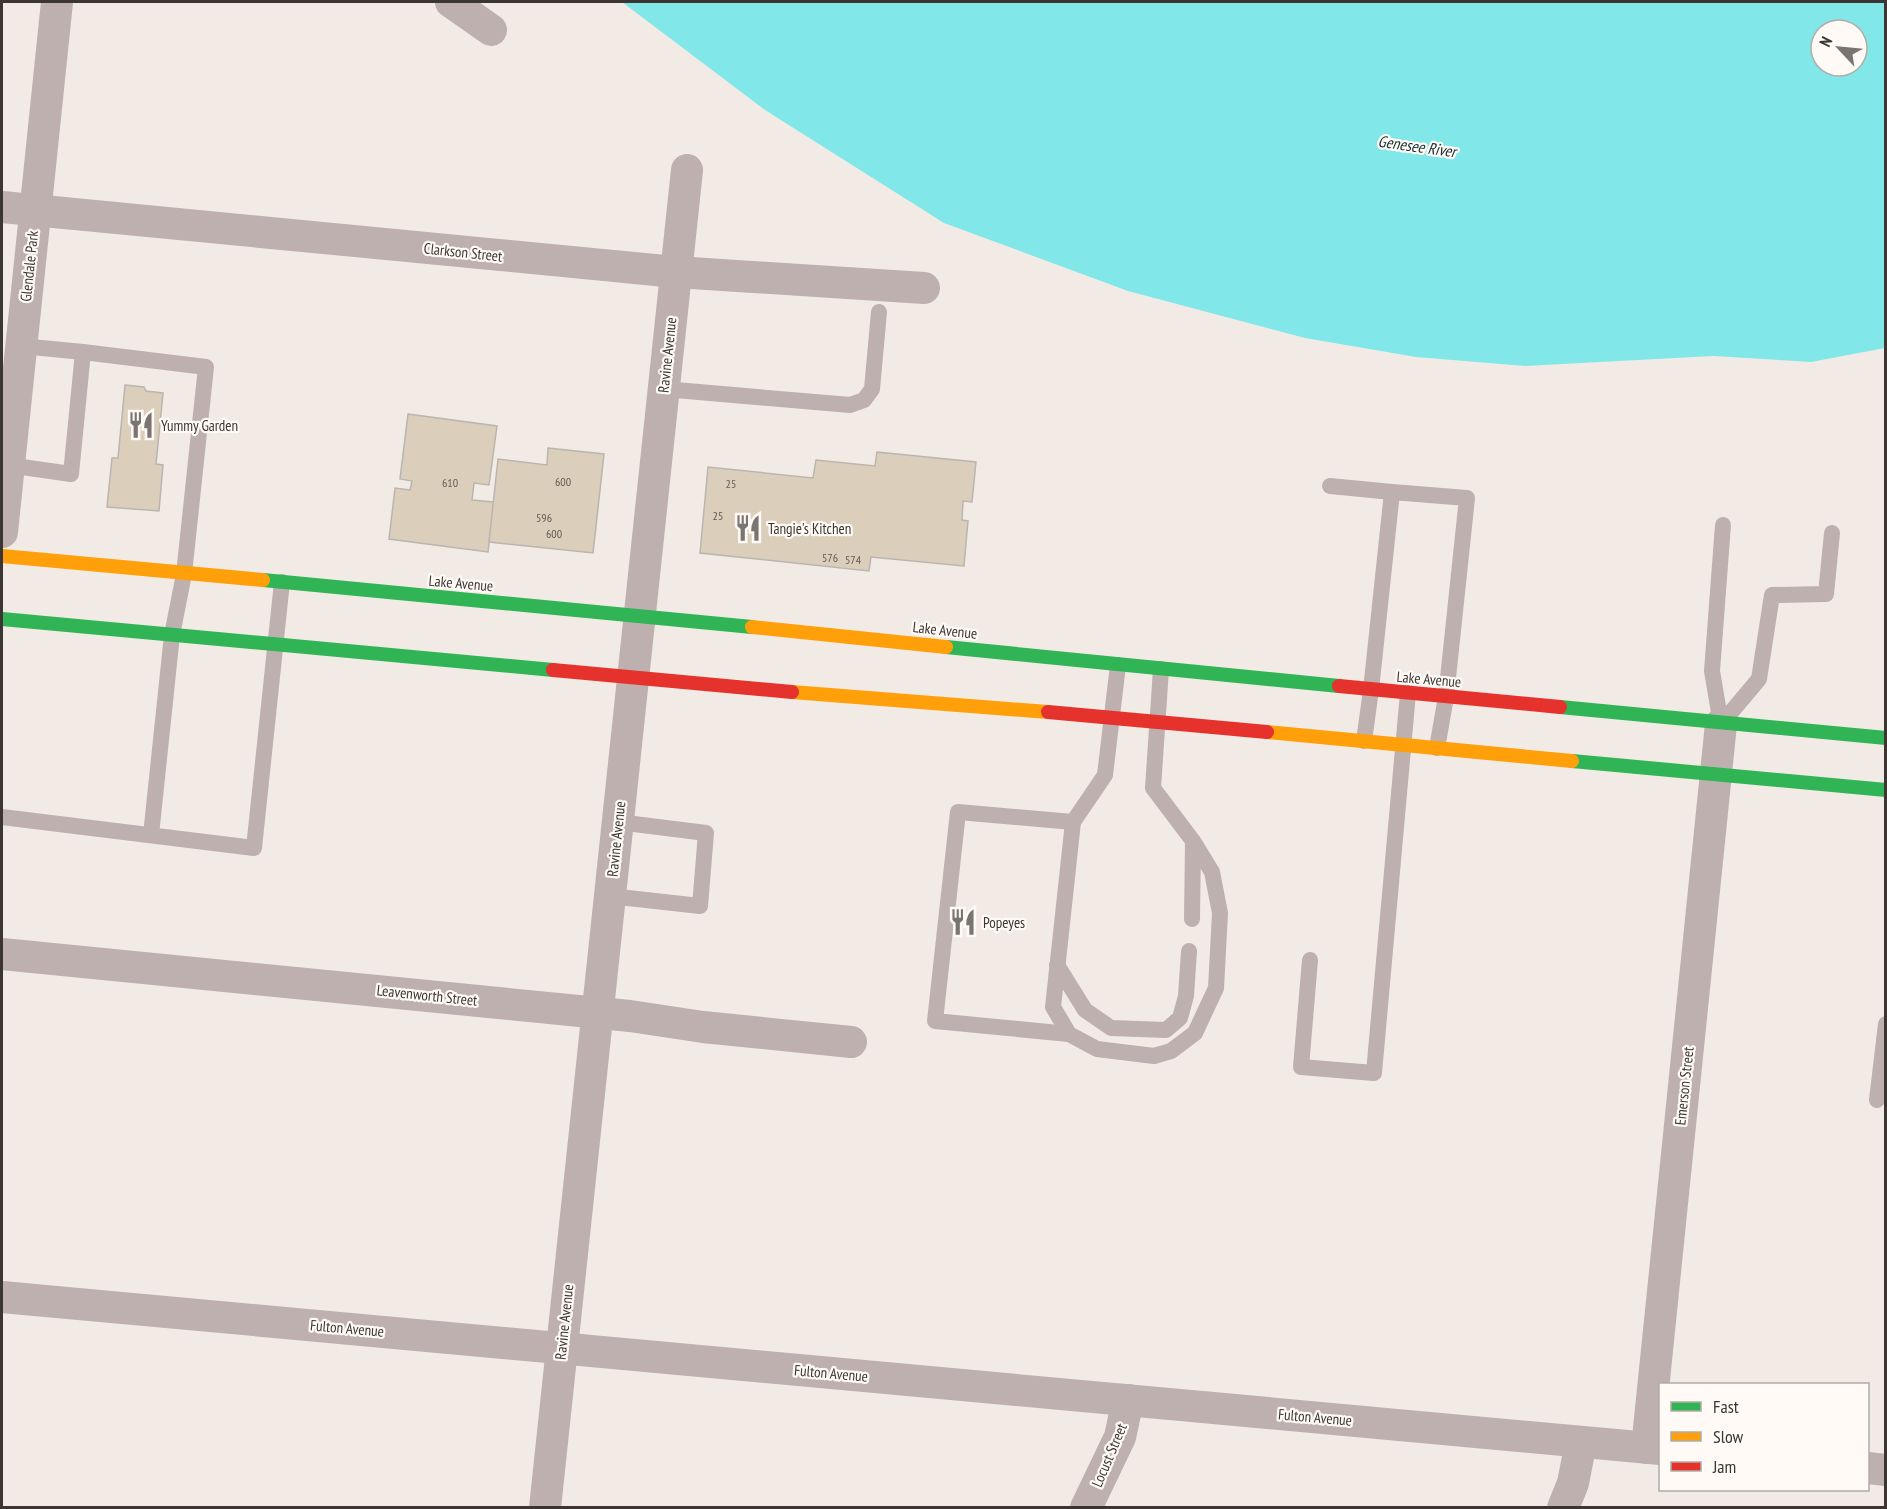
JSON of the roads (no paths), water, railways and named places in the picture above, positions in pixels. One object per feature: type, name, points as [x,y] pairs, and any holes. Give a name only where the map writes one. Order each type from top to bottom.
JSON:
[{"type":"main road","name":"Lake Avenue","points":[[2,556],[784,629],[1118,665],[1886,738]]},
{"type":"main road","points":[[2,619],[633,678],[1157,722],[1886,790]]},
{"type":"street","name":"Glendale Park","points":[[2,531],[14,356],[35,210],[57,2]]},
{"type":"street","points":[[451,2],[491,30]]},
{"type":"street","name":"Ravine Avenue","points":[[545,1508],[687,170]]},
{"type":"street","name":"Clarkson Street","points":[[2,207],[676,272],[924,288]]},
{"type":"street","name":"Emerson Street","points":[[1660,1383],[1721,724]]},
{"type":"street","name":"Leavenworth Street","points":[[2,954],[597,1012],[713,1028],[851,1042]]},
{"type":"street","name":"Fulton Avenue","points":[[2,1297],[1654,1449]]},
{"type":"street","name":"Emerson Street","points":[[1654,1449],[1659,1395]]},
{"type":"street","name":"Locust Street","points":[[1086,1508],[1120,1437],[1128,1400]]},
{"type":"street","points":[[1563,1508],[1573,1483],[1581,1442]]},
{"type":"street","points":[[1869,1468],[1886,1470]]},
{"type":"lane","points":[[664,389],[850,405],[864,400],[872,389],[879,312]]},
{"type":"lane","points":[[7,455],[71,474],[83,352]]},
{"type":"lane","points":[[14,356],[83,352],[206,366],[184,573],[171,635],[151,836]]},
{"type":"lane","points":[[1330,486],[1467,498],[1446,697],[1437,748]]},
{"type":"lane","points":[[1364,741],[1392,492]]},
{"type":"lane","points":[[1721,724],[1712,671],[1723,525]]},
{"type":"lane","points":[[1721,724],[1759,679],[1772,595],[1826,594],[1832,533]]},
{"type":"lane","points":[[2,817],[254,848],[282,582]]},
{"type":"lane","points":[[1069,1034],[1053,1007],[1073,822],[1105,775],[1118,665]]},
{"type":"lane","points":[[1073,822],[958,812],[935,1021],[1069,1034],[1097,1049],[1154,1056],[1171,1051],[1195,1033],[1216,988],[1220,913],[1212,872],[1193,841],[1153,788],[1161,669]]},
{"type":"lane","points":[[1310,960],[1301,1067],[1374,1072],[1408,693]]},
{"type":"lane","points":[[610,896],[700,906],[706,833],[618,822]]},
{"type":"lane","points":[[1192,919],[1193,841]]},
{"type":"lane","points":[[1058,965],[1085,1010],[1111,1028],[1166,1030],[1180,1018],[1186,996],[1189,951]]},
{"type":"lane","points":[[1877,1100],[1886,1023]]},
{"type":"water","name":"Genesee River","points":[[622,2],[1885,2],[1885,348],[1811,362],[1713,356],[1525,366],[1416,357],[1305,338],[1128,291],[944,223],[765,110]]},
{"type":"place","name":"Yummy Garden","points":[[141,425]]},
{"type":"place","name":"Tangie's Kitchen","points":[[748,528]]},
{"type":"place","name":"Popeyes","points":[[963,922]]}]
